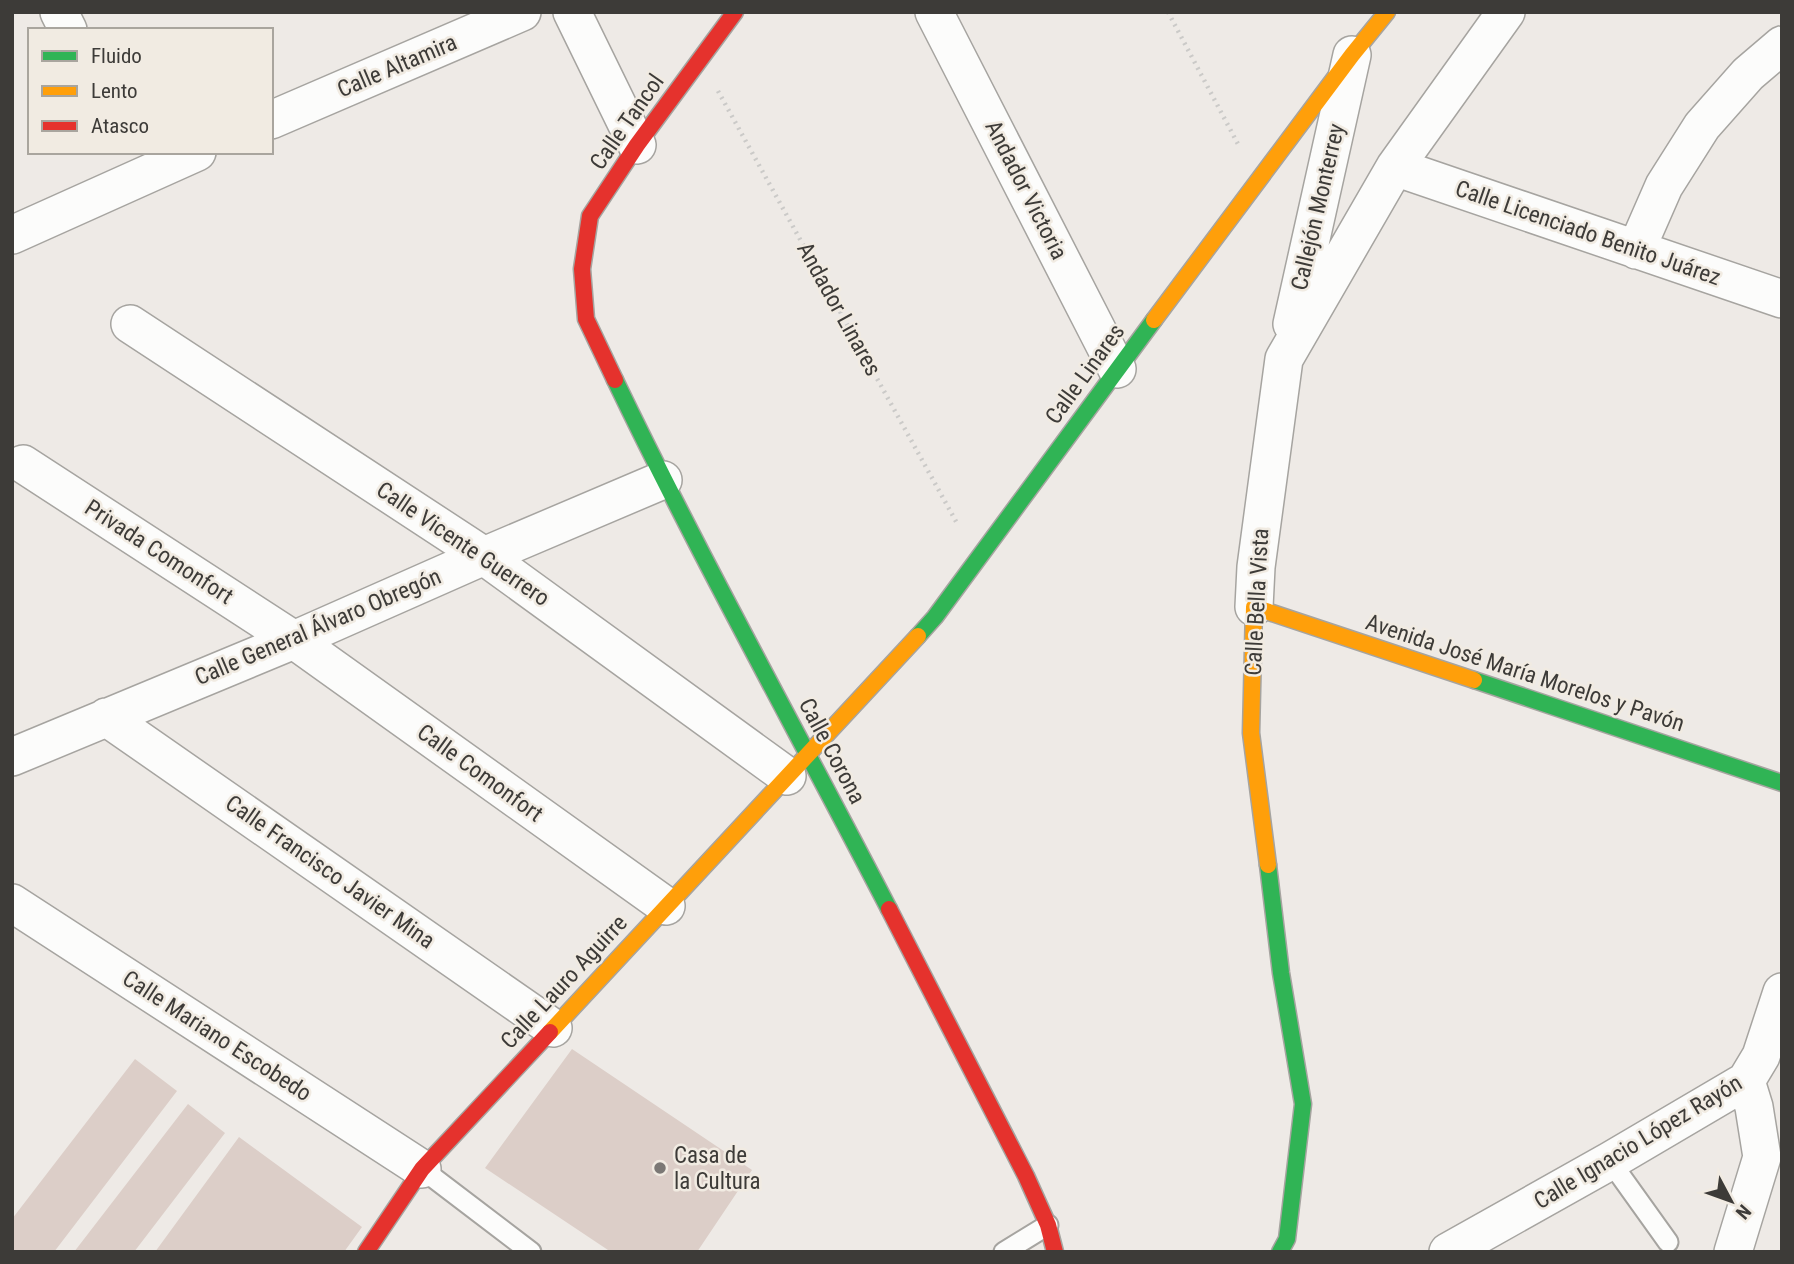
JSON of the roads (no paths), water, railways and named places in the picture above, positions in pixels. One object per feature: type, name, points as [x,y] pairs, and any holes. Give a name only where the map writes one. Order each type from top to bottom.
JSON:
[{"type":"street","points":[[59,12],[67,28]]},
{"type":"street","name":"Calle Altamira","points":[[273,119],[522,12]]},
{"type":"street","points":[[572,12],[637,145]]},
{"type":"street","name":"Calle Tancol","points":[[582,269],[590,216],[637,145],[735,12]]},
{"type":"street","name":"Andador Victoria","points":[[934,12],[1116,369]]},
{"type":"street","name":"Calle Linares","points":[[798,764],[935,617],[1116,369],[1387,12]]},
{"type":"street","name":"Calle Bella Vista","points":[[1280,1252],[1287,1239],[1303,1104],[1281,973],[1251,733],[1256,566],[1284,359],[1395,167],[1506,12]]},
{"type":"street","points":[[1636,250],[1664,186],[1702,126],[1748,74],[1782,45]]},
{"type":"street","name":"Callejón Monterrey","points":[[1284,359],[1352,55]]},
{"type":"street","points":[[12,235],[132,165],[187,154]]},
{"type":"street","name":"Calle Licenciado Benito Juárez","points":[[1395,167],[1782,299]]},
{"type":"street","name":"Calle Corona","points":[[582,269],[586,319],[798,764],[1026,1176],[1048,1225],[1055,1252]]},
{"type":"street","name":"Calle Vicente Guerrero","points":[[131,324],[798,764]]},
{"type":"street","name":"Privada Comonfort","points":[[23,464],[295,640]]},
{"type":"street","name":"Calle General Álvaro Obregón","points":[[12,757],[295,640],[663,480]]},
{"type":"street","name":"Avenida José María Morelos y Pavón","points":[[1254,607],[1782,783]]},
{"type":"street","name":"Calle Comonfort","points":[[295,640],[666,906]]},
{"type":"street","name":"Calle Francisco Javier Mina","points":[[106,717],[553,1028]]},
{"type":"street","name":"Calle Lauro Aguirre","points":[[366,1252],[422,1169],[798,764]]},
{"type":"street","name":"Calle Mariano Escobedo","points":[[12,903],[422,1169]]},
{"type":"street","name":"Calle Ignacio López Rayón","points":[[1448,1252],[1746,1081],[1761,1056],[1782,992]]},
{"type":"street","points":[[1733,1252],[1762,1157],[1754,1107],[1746,1081]]},
{"type":"lane","points":[[1610,1161],[1668,1242]]},
{"type":"lane","points":[[422,1169],[531,1252]]},
{"type":"lane","points":[[1004,1252],[1048,1225]]},
{"type":"place","name":"Casa de la Cultura","points":[[660,1168]]}]
